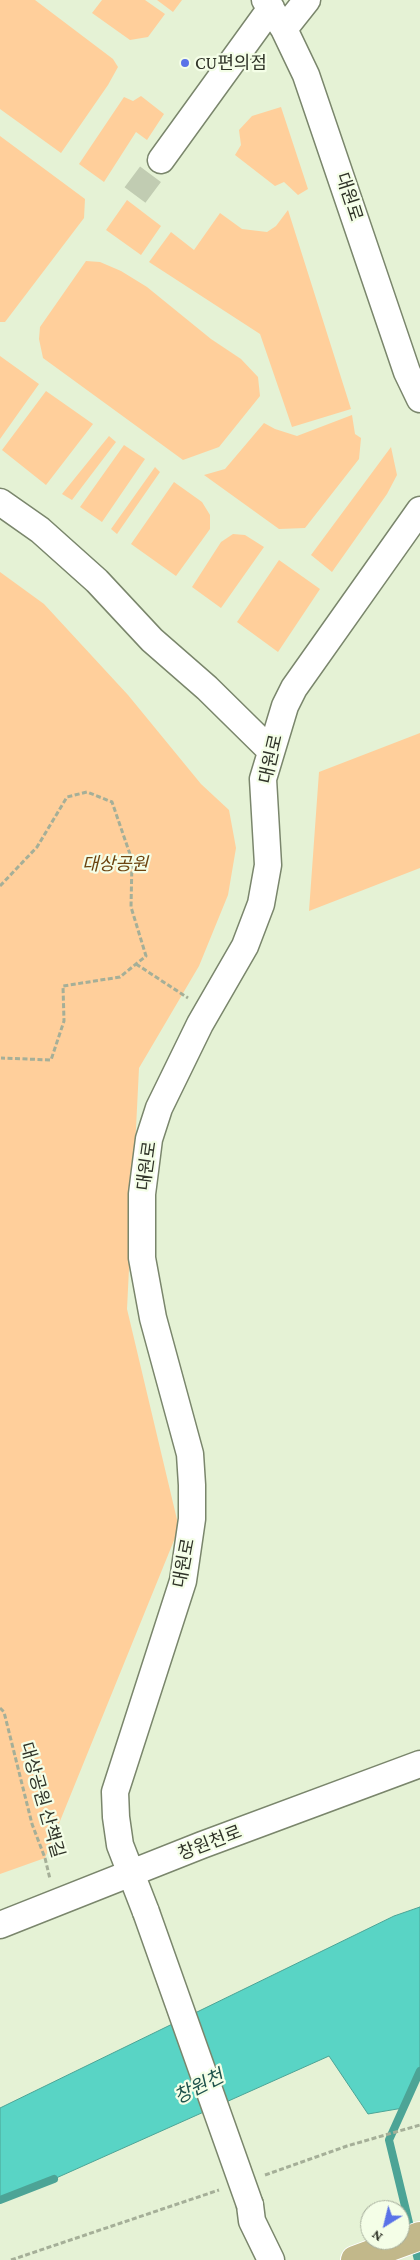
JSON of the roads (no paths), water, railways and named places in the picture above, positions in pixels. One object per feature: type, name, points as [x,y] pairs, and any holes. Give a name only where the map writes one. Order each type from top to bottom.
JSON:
[{"type":"main road","points":[[355,2260],[420,2236]]},
{"type":"street","points":[[161,160],[274,12],[307,0]]},
{"type":"street","name":"대원로","points":[[274,12],[298,55],[320,110],[407,372],[420,400]]},
{"type":"street","points":[[0,502],[40,530],[97,581],[152,640],[207,688],[271,751]]},
{"type":"street","name":"대원로","points":[[271,2260],[252,2221],[250,2205],[146,1912],[130,1874],[120,1845],[116,1817],[115,1792],[183,1581],[192,1519],[190,1454],[153,1318],[142,1258],[142,1194],[150,1139],[159,1108],[207,1011],[246,946],[261,904],[268,865],[263,780],[285,706],[294,688],[420,510]]},
{"type":"street","name":"창원천로","points":[[0,1925],[420,1764]]},
{"type":"water","points":[[420,1907],[420,2071],[403,2108],[368,2114],[329,2056],[45,2183],[0,2200],[0,2108],[394,1916]]},
{"type":"waterway","points":[[418,2260],[389,2140],[420,2071]]},
{"type":"waterway","name":"창원천","points":[[0,2200],[54,2179]]},
{"type":"tunnel","points":[[135,195],[161,160]]},
{"type":"place","name":"CU편의점","points":[[185,63]]},
{"type":"park label","name":"대상공원","points":[[115,864]]}]
